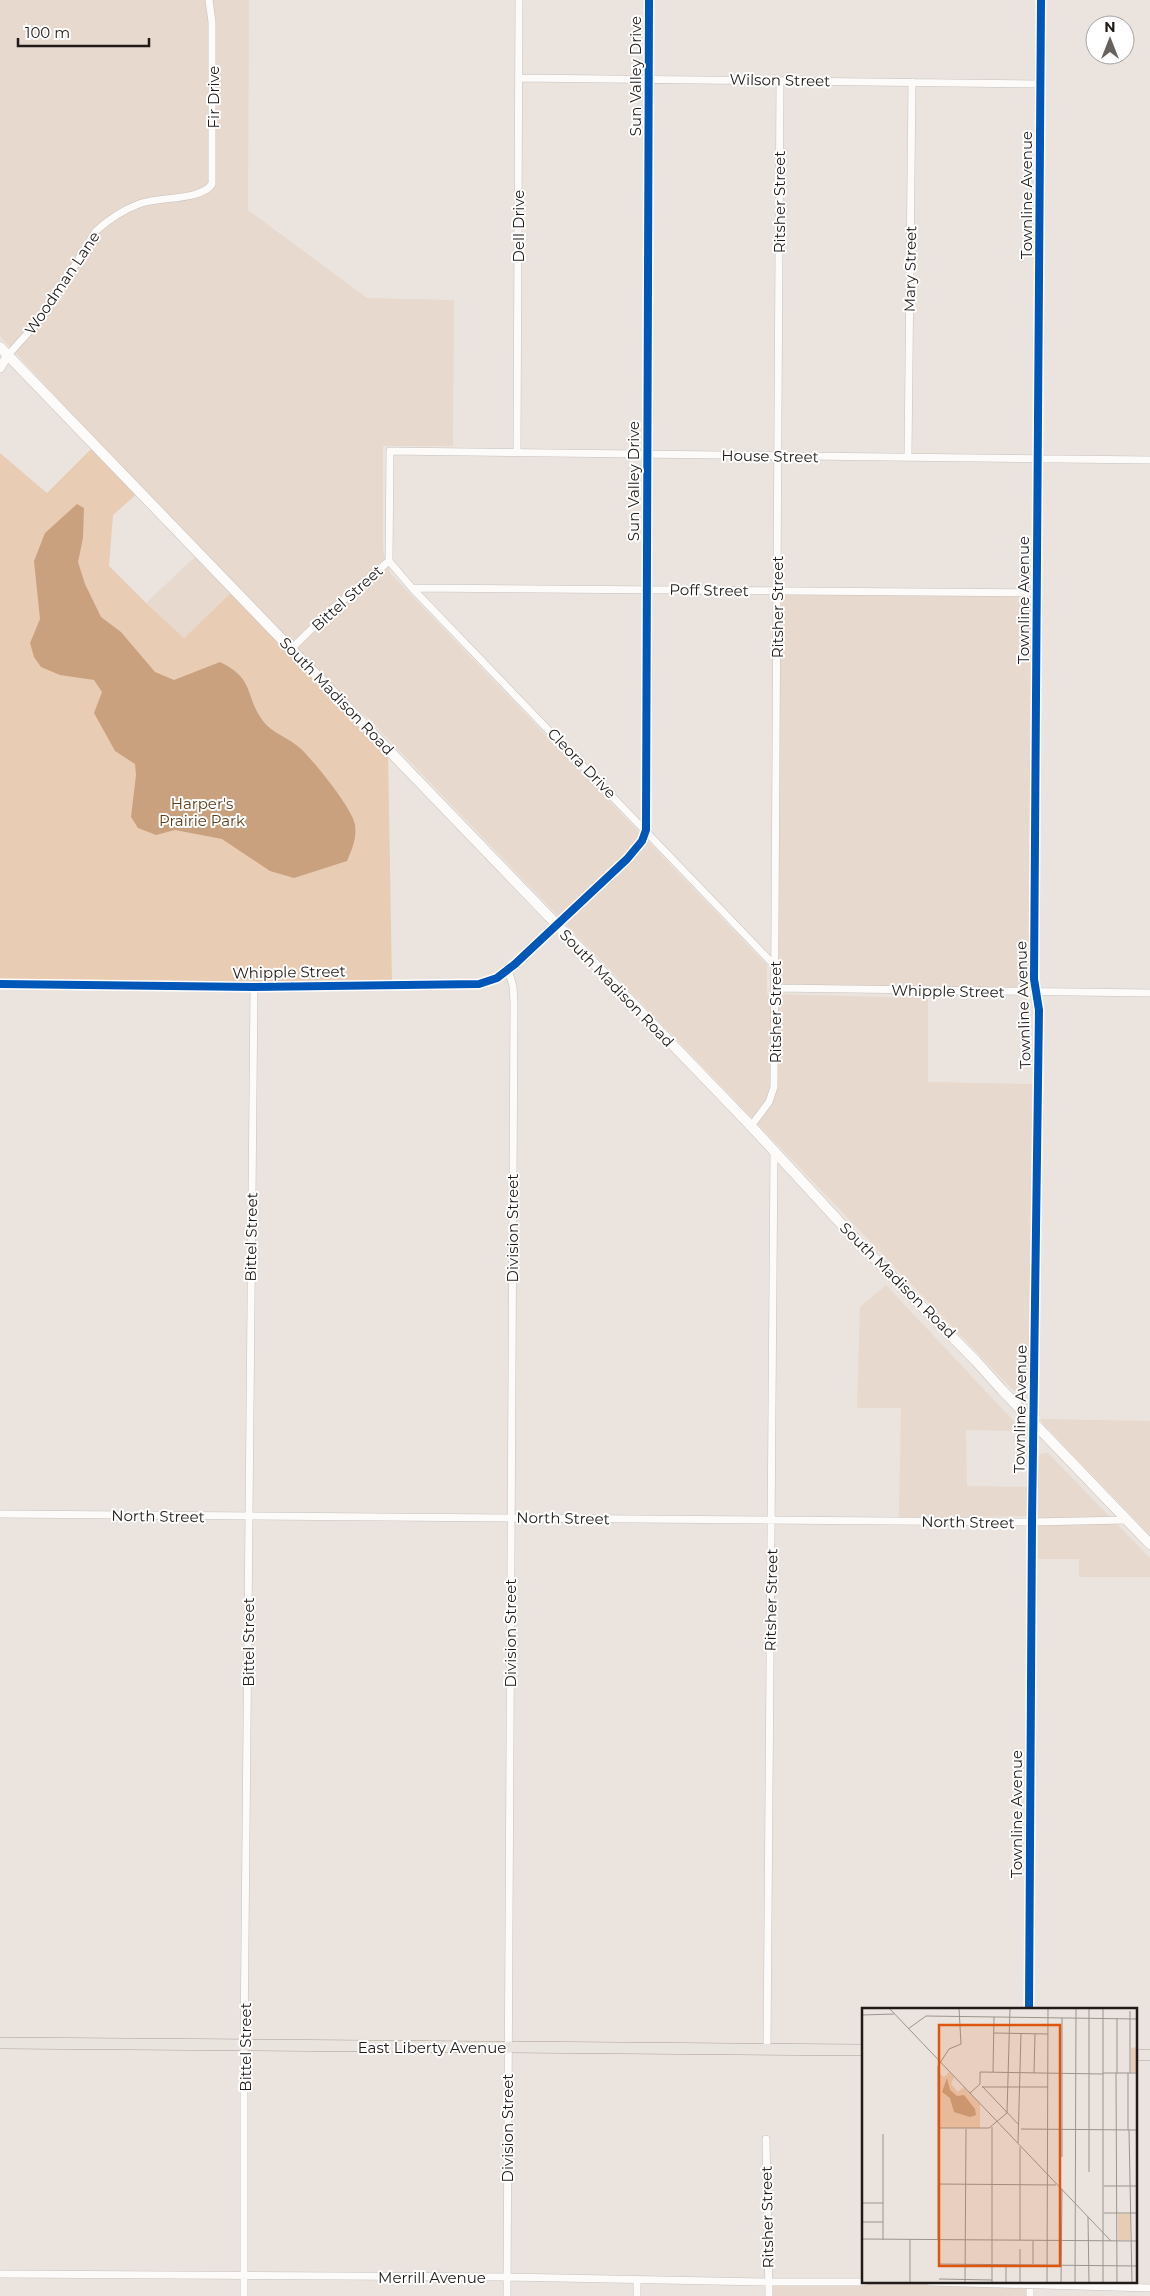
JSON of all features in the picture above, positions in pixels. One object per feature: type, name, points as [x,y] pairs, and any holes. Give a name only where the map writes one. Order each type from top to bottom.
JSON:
[{"type":"main road","name":"South Madison Road","points":[[0,347],[751,1126],[857,1241],[948,1331],[1150,1544]]},
{"type":"main road","name":"East Liberty Avenue","points":[[0,2043],[862,2050]]},
{"type":"street","name":"Fir Drive","points":[[206,191],[212,184],[213,177],[212,22],[209,0]]},
{"type":"street","name":"Dell Drive","points":[[517,452],[520,0]]},
{"type":"street","name":"Sun Valley Drive","points":[[556,924],[636,850],[642,842],[646,830],[649,0]]},
{"type":"street","name":"Townline Avenue","points":[[1029,2008],[1033,1422],[1039,1010],[1034,969],[1041,0]]},
{"type":"street","name":"Wilson Street","points":[[519,78],[1040,84]]},
{"type":"street","name":"Ritsher Street","points":[[751,1126],[769,1102],[774,1088],[780,80]]},
{"type":"street","name":"Mary Street","points":[[908,457],[912,82]]},
{"type":"street","name":"Woodman Lane","points":[[8,355],[44,315],[96,231],[108,220],[141,203],[196,195],[206,191]]},
{"type":"street","points":[[0,368],[8,355]]},
{"type":"street","name":"House Street","points":[[390,451],[1150,460]]},
{"type":"street","name":"Bittel Street","points":[[291,649],[330,611],[389,561],[390,451]]},
{"type":"street","name":"Cleora Drive","points":[[389,561],[412,588],[775,966]]},
{"type":"street","name":"Poff Street","points":[[412,588],[777,590],[1037,594]]},
{"type":"street","name":"Whipple Street","points":[[0,984],[254,987],[479,984],[497,978],[508,970],[556,924]]},
{"type":"street","name":"Division Street","points":[[507,2296],[514,1003],[513,986],[508,970]]},
{"type":"street","name":"Bittel Street","points":[[244,2296],[244,2045],[254,987]]},
{"type":"street","name":"Whipple Street","points":[[775,988],[1150,993]]},
{"type":"street","name":"Ritsher Street","points":[[767,2049],[774,1151]]},
{"type":"street","name":"North Street","points":[[0,1514],[1032,1522],[1126,1520]]},
{"type":"street","name":"Ritsher Street","points":[[766,2139],[768,2296]]},
{"type":"street","name":"Merrill Avenue","points":[[0,2274],[507,2277],[862,2282]]},
{"type":"street","points":[[637,2280],[637,2296]]},
{"type":"street","points":[[1054,2284],[1150,2288]]},
{"type":"shaded area","points":[[0,0],[249,0],[248,210],[367,298],[454,300],[453,446],[383,446],[383,551],[391,574],[767,965],[767,994],[928,998],[928,1082],[1034,1084],[1029,1353],[1026,1386],[1023,1390],[1016,1391],[1012,1389],[371,721],[291,649],[234,590],[184,638],[146,603],[199,553],[0,336]]},
{"type":"shaded area","points":[[77,504],[84,508],[83,538],[78,562],[85,584],[101,617],[121,632],[155,672],[174,680],[220,662],[239,675],[248,688],[257,712],[263,721],[271,729],[296,744],[306,754],[332,785],[353,818],[355,825],[354,843],[347,861],[294,878],[270,871],[222,839],[175,830],[156,835],[138,828],[131,817],[136,775],[135,764],[115,751],[94,713],[102,692],[94,680],[60,675],[41,667],[34,657],[30,643],[40,619],[34,561],[45,533]]},
{"type":"shaded area","points":[[777,590],[1037,593],[1036,992],[775,988]]},
{"type":"shaded area","points":[[886,1285],[1023,1431],[966,1430],[967,1486],[1037,1487],[1037,1458],[1040,1454],[1048,1453],[1150,1558],[1150,1577],[1079,1577],[1079,1559],[1038,1559],[1038,1516],[899,1518],[901,1408],[857,1408],[860,1307]]},
{"type":"shaded area","points":[[1040,1419],[1150,1421],[1150,1535],[1044,1425]]},
{"type":"shaded area","points":[[768,2282],[1030,2284],[1030,2296],[769,2296]]},
{"type":"green space","name":"Harper's Prairie Park","points":[[95,445],[139,492],[113,515],[109,566],[184,638],[234,590],[388,749],[392,984],[0,984],[0,453],[47,493]]},
{"type":"cycle path","points":[[0,984],[254,987],[479,984],[497,978],[515,964],[627,859],[642,841],[646,830],[649,0]]},
{"type":"cycle path","points":[[1029,2008],[1032,1522],[1039,1010],[1034,979],[1041,0]]}]
